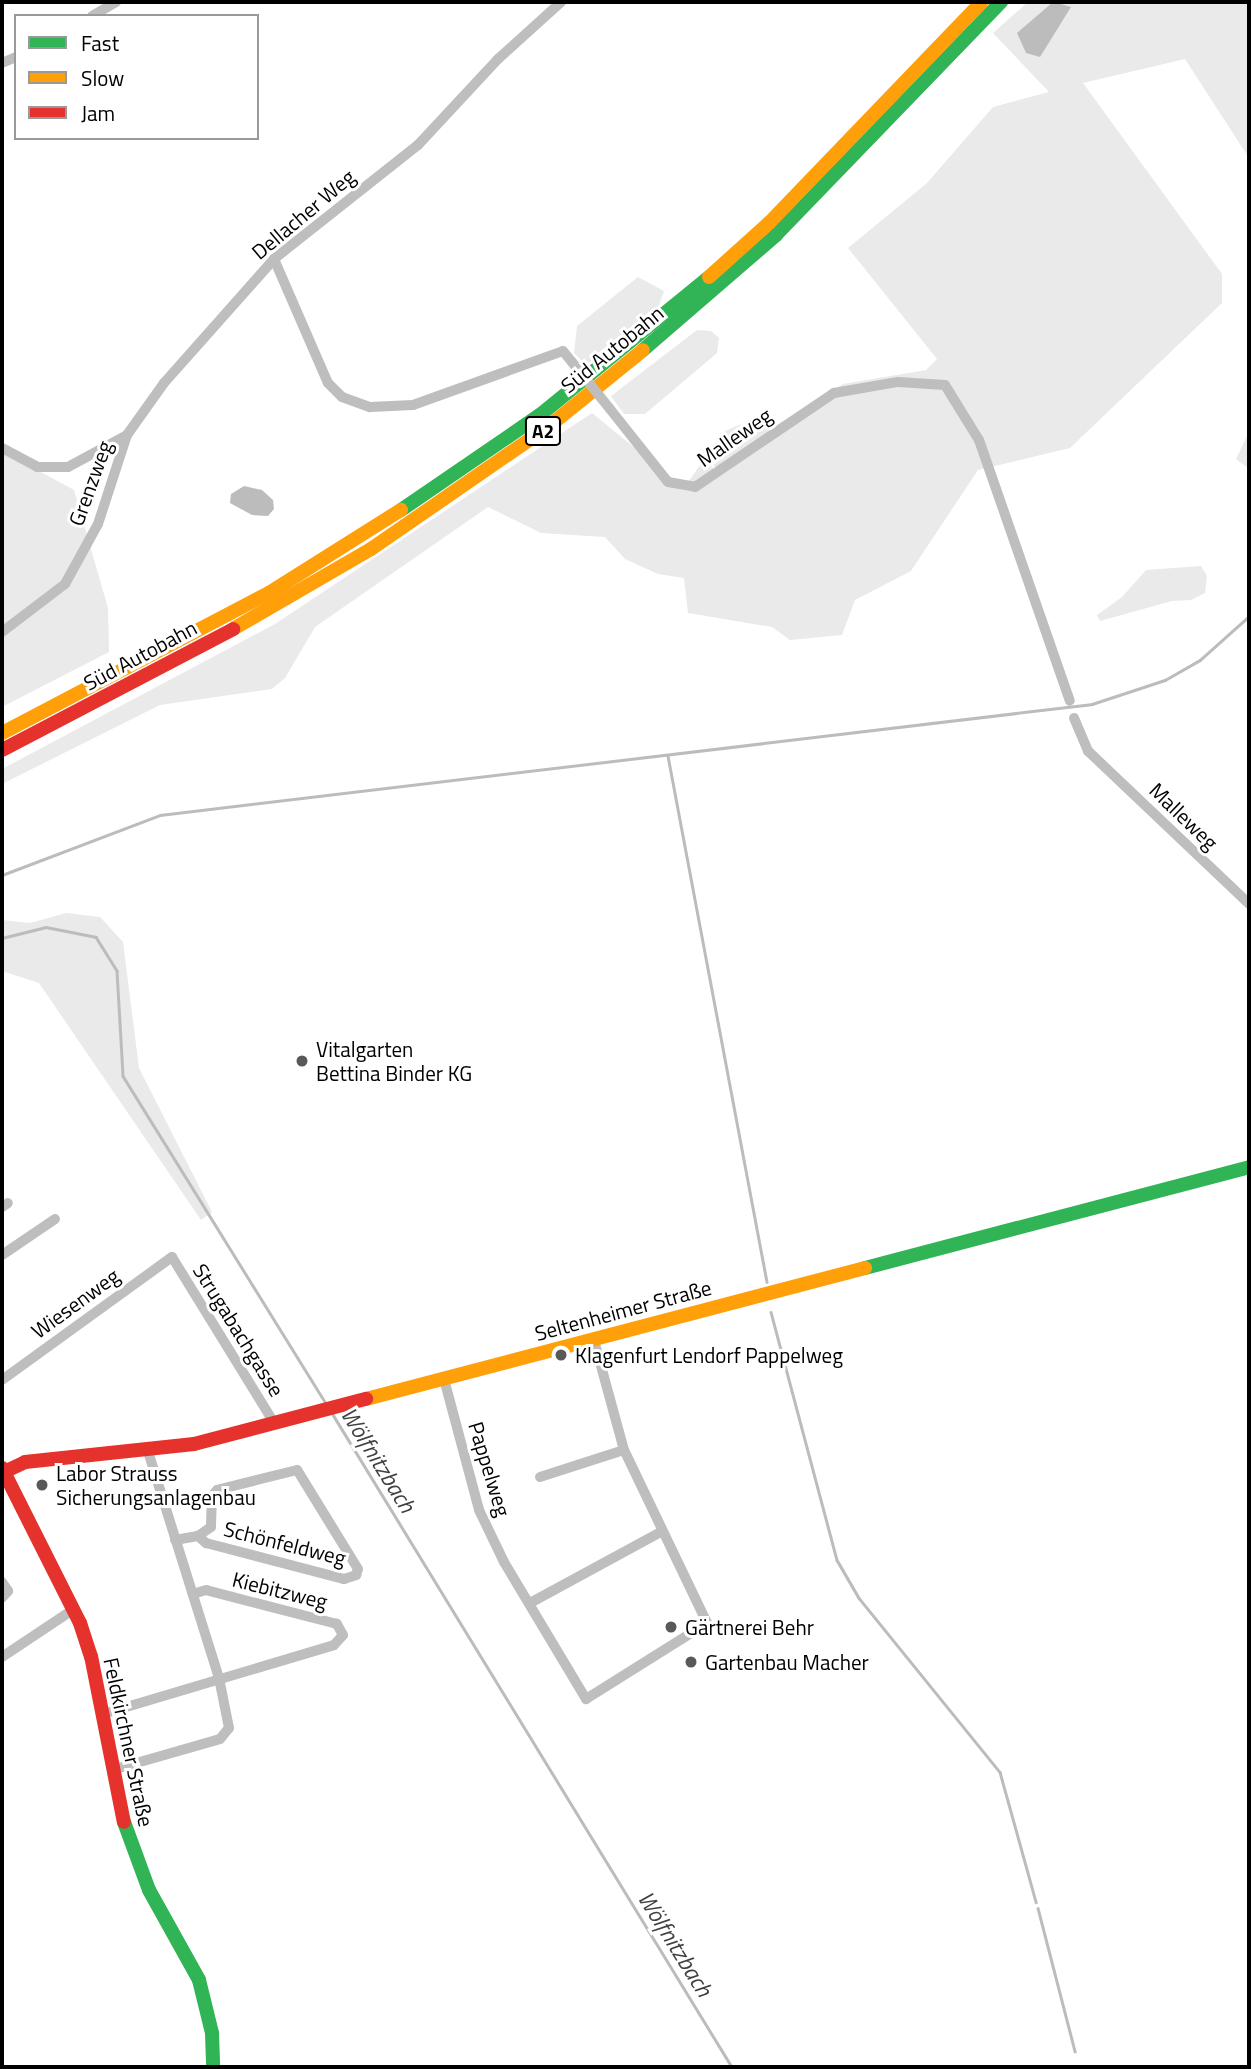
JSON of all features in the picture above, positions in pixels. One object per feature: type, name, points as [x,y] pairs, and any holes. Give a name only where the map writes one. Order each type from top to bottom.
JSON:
[{"type":"main road","name":"Süd Autobahn","points":[[2,733],[269,593],[364,536],[540,415],[690,294],[769,223],[982,2]]},
{"type":"main road","name":"Süd Autobahn","points":[[2,750],[276,606],[371,549],[548,427],[700,304],[776,235],[1002,2]]},
{"type":"main road","name":"Seltenheimer Straße","points":[[3,1471],[26,1462],[148,1452],[274,1423],[1249,1167]]},
{"type":"main road","name":"Feldkirchner Straße","points":[[3,1471],[74,1609],[91,1656],[112,1770],[132,1852],[206,2000],[213,2067]]},
{"type":"street","points":[[95,14],[116,2]]},
{"type":"street","name":"Dellacher Weg","points":[[2,448],[37,467],[68,467],[127,436],[164,383],[274,259],[418,145],[498,59],[561,2]]},
{"type":"street","name":"Malleweg","points":[[274,259],[328,383],[342,397],[370,407],[412,405],[564,351],[668,482],[695,487],[834,393],[898,382],[945,385],[979,440],[1070,701]]},
{"type":"street","name":"Grenzweg","points":[[2,632],[65,584],[98,524],[127,436]]},
{"type":"street","name":"Malleweg","points":[[1074,718],[1088,751],[1249,904]]},
{"type":"street","points":[[2,1255],[55,1219]]},
{"type":"street","name":"Wiesenweg","points":[[2,1380],[172,1257]]},
{"type":"street","name":"Strugabachgasse","points":[[172,1257],[274,1423]]},
{"type":"street","name":"Pappelweg","points":[[444,1379],[479,1510],[586,1699],[707,1623],[661,1532],[624,1450],[594,1340]]},
{"type":"street","points":[[540,1477],[624,1450]]},
{"type":"street","points":[[112,1770],[227,1735],[219,1678],[148,1452]]},
{"type":"street","name":"Schönfeldweg","points":[[175,1540],[198,1536],[211,1527],[216,1489],[297,1470],[358,1569],[356,1575],[344,1579],[206,1543],[198,1536]]},
{"type":"street","points":[[530,1603],[661,1532]]},
{"type":"street","points":[[2,1582],[8,1591],[2,1598]]},
{"type":"street","name":"Kiebitzweg","points":[[193,1594],[206,1590],[337,1624],[343,1635],[334,1645],[219,1678]]},
{"type":"street","points":[[2,1657],[74,1609]]},
{"type":"street","points":[[103,1714],[219,1678]]},
{"type":"shaded area","points":[[1028,2],[1249,2],[1249,158],[1185,59],[1083,83],[1222,274],[1222,303],[1070,448],[978,470],[911,571],[855,600],[842,635],[790,640],[772,627],[688,613],[684,578],[658,574],[625,559],[605,537],[541,533],[488,507],[315,627],[285,678],[272,689],[160,705],[2,784],[2,769],[275,624],[592,413],[684,488],[723,432],[748,421],[774,427],[843,384],[926,370],[937,359],[848,248],[927,183],[993,107],[1049,92],[993,33]]},
{"type":"shaded area","points":[[1053,2],[1071,7],[1040,57],[1026,53],[1017,33]]},
{"type":"shaded area","points":[[638,277],[664,291],[659,305],[591,362],[583,362],[574,353],[577,326]]},
{"type":"shaded area","points":[[697,330],[711,331],[719,338],[717,353],[645,414],[624,414],[611,396]]},
{"type":"shaded area","points":[[1249,432],[1249,469],[1236,459]]},
{"type":"shaded area","points":[[2,451],[74,490],[108,608],[109,652],[2,707]]},
{"type":"shaded area","points":[[244,486],[262,490],[273,500],[274,509],[268,516],[252,515],[230,503],[231,494]]},
{"type":"shaded area","points":[[1201,566],[1207,576],[1205,593],[1191,600],[1172,601],[1100,621],[1097,615],[1122,597],[1146,570]]},
{"type":"shaded area","points":[[66,913],[100,917],[123,942],[139,1068],[212,1212],[201,1220],[39,983],[2,971],[2,920],[30,923]]},
{"type":"waterway","points":[[2,875],[160,815],[1092,704],[1165,680],[1200,660],[1249,616]]},
{"type":"waterway","points":[[668,756],[767,1282]]},
{"type":"waterway","name":"Wölfnitzbach","points":[[2,938],[46,927],[96,937],[117,971],[123,1076],[327,1405]]},
{"type":"waterway","points":[[771,1312],[837,1560],[859,1598],[1000,1772],[1036,1902]]},
{"type":"waterway","name":"Wölfnitzbach","points":[[332,1413],[732,2067]]},
{"type":"waterway","points":[[1038,1908],[1075,2051]]},
{"type":"traffic: fast","points":[[643,350],[776,235],[1001,2]]},
{"type":"traffic: fast","points":[[401,510],[540,415],[709,277]]},
{"type":"traffic: fast","points":[[865,1268],[1249,1167]]},
{"type":"traffic: fast","points":[[124,1822],[149,1890],[199,1980],[212,2033],[213,2067]]},
{"type":"traffic: slow","points":[[709,277],[769,223],[982,2]]},
{"type":"traffic: slow","points":[[233,629],[371,549],[548,427],[643,350]]},
{"type":"traffic: slow","points":[[2,733],[269,593],[401,510]]},
{"type":"traffic: slow","points":[[366,1399],[865,1268]]},
{"type":"traffic: jam","points":[[2,750],[233,629]]},
{"type":"traffic: jam","points":[[4,1472],[25,1462],[194,1444],[366,1399]]},
{"type":"traffic: jam","points":[[2,1468],[80,1623],[91,1656],[124,1822]]},
{"type":"place","name":"Vitalgarten Bettina Binder KG","points":[[302,1061]]},
{"type":"place","name":"Klagenfurt Lendorf Pappelweg","points":[[561,1355]]},
{"type":"place","name":"Labor Strauss Sicherungsanlagenbau","points":[[42,1485]]},
{"type":"place","name":"Gärtnerei Behr","points":[[671,1627]]},
{"type":"place","name":"Gartenbau Macher","points":[[691,1662]]}]
